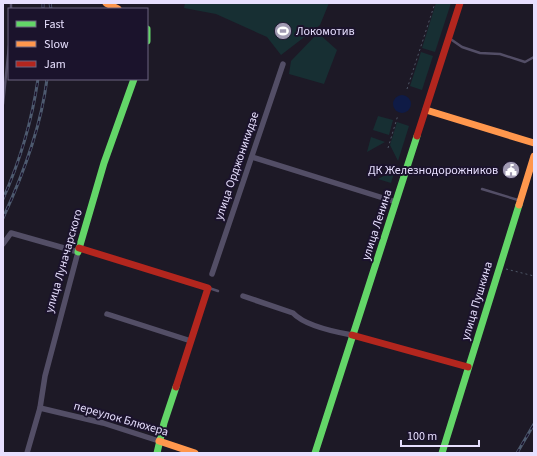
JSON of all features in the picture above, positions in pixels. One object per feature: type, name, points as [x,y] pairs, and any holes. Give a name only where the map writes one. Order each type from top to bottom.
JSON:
[{"type":"street","points":[[106,3],[116,8]]},
{"type":"street","name":"улица Ленина","points":[[315,453],[460,3]]},
{"type":"street","name":"улица Орджоникидзе","points":[[212,274],[283,64]]},
{"type":"street","name":"улица Луначарского","points":[[27,453],[40,408],[45,376],[78,250],[104,163],[134,80]]},
{"type":"street","points":[[426,110],[534,143]]},
{"type":"street","name":"улица Пушкина","points":[[442,453],[534,156]]},
{"type":"street","points":[[252,157],[396,202]]},
{"type":"street","points":[[3,244],[11,233],[78,250],[208,288],[159,441],[157,453]]},
{"type":"street","points":[[243,296],[293,312],[298,318],[330,331],[352,335],[468,367]]},
{"type":"street","points":[[107,314],[191,341]]},
{"type":"street","name":"переулок Блюхера","points":[[40,408],[103,423],[195,453]]},
{"type":"lane","points":[[449,37],[462,47],[480,53],[500,54],[525,62],[534,57]]},
{"type":"lane","points":[[3,104],[8,56]]},
{"type":"lane","points":[[482,189],[520,200]]},
{"type":"lane","points":[[208,288],[218,292]]},
{"type":"path","points":[[407,89],[435,3]]},
{"type":"path","points":[[388,148],[398,115]]},
{"type":"path","points":[[499,267],[517,273],[521,272],[534,276]]},
{"type":"green space","name":"Локомотив","points":[[185,3],[329,3],[320,25],[281,55],[267,37],[216,14],[184,8]]},
{"type":"green space","points":[[436,3],[451,3],[435,52],[422,48]]},
{"type":"green space","points":[[318,33],[337,50],[324,84],[289,74],[291,61]]},
{"type":"green space","points":[[421,52],[433,56],[422,90],[410,86]]},
{"type":"green space","points":[[378,116],[393,120],[389,135],[373,130]]},
{"type":"green space","points":[[397,122],[409,126],[398,161],[390,145]]},
{"type":"green space","points":[[371,137],[385,142],[367,152]]},
{"type":"green space","points":[[395,170],[391,183],[378,179]]},
{"type":"water","points":[[402,95],[406,96],[410,100],[410,108],[406,112],[402,113],[398,112],[394,108],[393,104],[394,100],[398,96]]},
{"type":"railway","points":[[43,3],[43,8]]},
{"type":"railway","points":[[50,3],[51,8]]},
{"type":"railway","points":[[3,199],[25,140],[38,80]]},
{"type":"railway","points":[[3,218],[24,168],[36,133],[47,80]]},
{"type":"railway","points":[[517,453],[534,424]]},
{"type":"traffic: fast","points":[[78,252],[104,163],[134,80]]},
{"type":"traffic: fast","points":[[315,453],[417,136]]},
{"type":"traffic: fast","points":[[442,453],[519,205]]},
{"type":"traffic: fast","points":[[157,453],[164,423],[176,387]]},
{"type":"traffic: slow","points":[[106,3],[116,8]]},
{"type":"traffic: slow","points":[[426,110],[534,143]]},
{"type":"traffic: slow","points":[[519,205],[534,156]]},
{"type":"traffic: slow","points":[[159,441],[195,453]]},
{"type":"traffic: jam","points":[[417,136],[460,3]]},
{"type":"traffic: jam","points":[[79,248],[208,288],[176,387]]},
{"type":"traffic: jam","points":[[352,335],[468,367]]},
{"type":"place","name":"Локомотив","points":[[283,31]]},
{"type":"place","name":"ДК Железнодорожников","points":[[511,170]]}]
